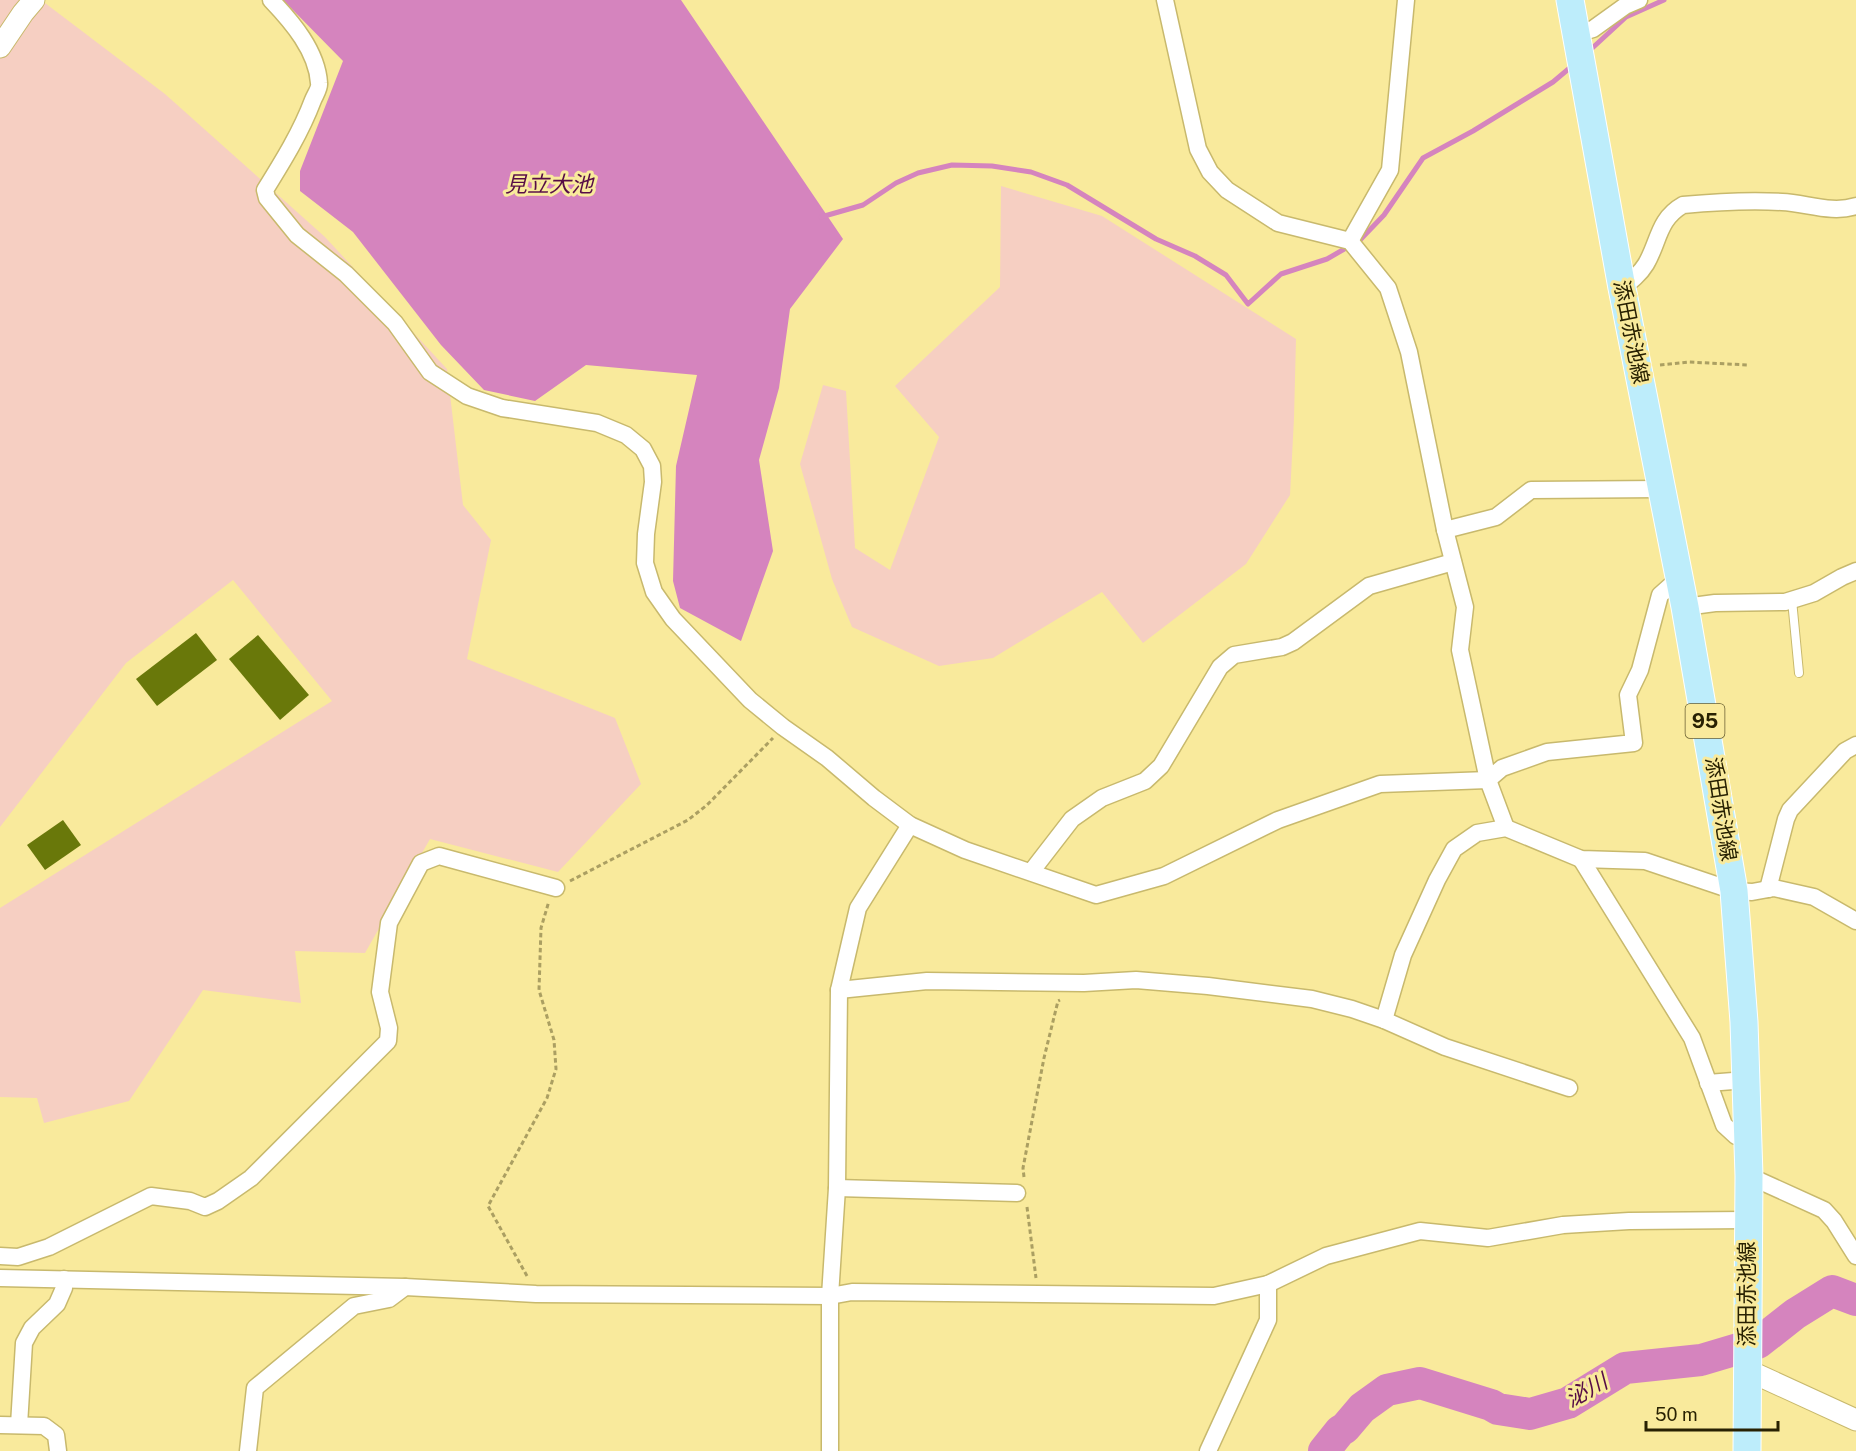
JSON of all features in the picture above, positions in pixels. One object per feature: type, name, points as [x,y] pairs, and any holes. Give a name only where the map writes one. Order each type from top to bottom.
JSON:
[{"type":"main road","name":"添田赤池線","points":[[1570,0],[1637,368],[1685,607],[1734,891],[1744,1022],[1749,1176],[1747,1451]]},
{"type":"street","points":[[0,48],[34,0]]},
{"type":"street","points":[[271,0],[289,19],[303,39],[320,84],[304,125],[265,190],[267,198],[297,235],[346,274],[395,323],[430,372],[467,396],[502,408],[597,423],[626,435],[643,449],[652,466],[653,482],[645,562],[654,592],[673,619],[713,664],[750,700],[783,727],[827,758],[910,825],[965,850],[1096,895],[1164,876],[1278,820],[1380,784],[1488,780],[1503,768],[1547,752],[1634,743],[1628,695],[1640,670],[1660,595],[1678,579]]},
{"type":"street","points":[[1165,0],[1198,149],[1210,172],[1227,190],[1278,223],[1350,241],[1388,288],[1409,352],[1445,530],[1466,607],[1460,650],[1488,780],[1506,828]]},
{"type":"street","points":[[1350,241],[1390,170],[1406,0]]},
{"type":"street","points":[[1576,34],[1593,29],[1624,6],[1639,0]]},
{"type":"street","points":[[1622,288],[1639,273],[1646,263],[1671,212],[1683,205],[1782,202],[1832,209],[1849,209],[1856,206]]},
{"type":"street","points":[[1445,530],[1496,517],[1531,490],[1661,489]]},
{"type":"street","points":[[1030,872],[1072,819],[1102,798],[1145,781],[1161,766],[1220,667],[1234,655],[1281,647],[1293,642],[1369,586],[1453,562]]},
{"type":"street","points":[[1685,607],[1715,603],[1785,602],[1814,593],[1842,576],[1856,571]]},
{"type":"street","points":[[1768,889],[1790,810],[1845,751],[1856,745]]},
{"type":"street","points":[[830,1451],[830,1296],[837,1188],[839,990],[858,908],[910,825]]},
{"type":"street","points":[[1384,1020],[1403,955],[1454,849],[1477,834],[1506,828],[1581,859],[1645,861],[1734,891],[1752,892],[1774,888],[1814,897],[1856,921]]},
{"type":"street","points":[[0,1256],[18,1257],[49,1247],[151,1196],[190,1201],[205,1207],[251,1178],[388,1041],[389,1028],[380,992],[389,923],[421,863],[439,856],[556,888]]},
{"type":"street","points":[[1581,859],[1692,1038],[1724,1125],[1736,1136],[1748,1138]]},
{"type":"street","points":[[839,990],[927,981],[1084,983],[1136,980],[1220,987],[1312,999],[1352,1008],[1445,1047],[1569,1088]]},
{"type":"street","points":[[1708,1083],[1746,1080]]},
{"type":"street","points":[[1749,1176],[1824,1210],[1834,1221],[1856,1256]]},
{"type":"street","points":[[837,1188],[1022,1191]]},
{"type":"street","points":[[0,1278],[405,1287],[536,1294],[830,1296],[852,1292],[1214,1296],[1268,1284],[1326,1256],[1420,1231],[1488,1238],[1563,1225],[1629,1221],[1747,1220]]},
{"type":"street","points":[[19,1425],[24,1343],[32,1328],[57,1304],[64,1288],[64,1279]]},
{"type":"street","points":[[1208,1451],[1268,1320],[1268,1284]]},
{"type":"street","points":[[248,1451],[255,1388],[354,1306],[389,1299],[405,1287]]},
{"type":"street","points":[[1748,1370],[1856,1420]]},
{"type":"street","points":[[0,1425],[44,1426],[56,1435],[58,1451]]},
{"type":"lane","points":[[1792,600],[1799,673]]},
{"type":"path","points":[[1637,368],[1689,362],[1748,365]]},
{"type":"path","points":[[536,1294],[488,1206],[547,1098],[556,1069],[554,1040],[539,990],[541,928],[547,905],[556,888],[688,820],[707,805],[783,727]]},
{"type":"path","points":[[1039,1295],[1022,1191],[1023,1168],[1044,1058],[1058,1001],[1084,983]]},
{"type":"shaded area","points":[[0,0],[41,0],[165,94],[325,237],[447,369],[463,505],[491,540],[467,659],[615,718],[641,784],[558,872],[430,839],[365,953],[295,951],[301,1003],[203,990],[129,1101],[44,1123],[37,1098],[0,1097],[0,908],[332,701],[233,580],[126,663],[0,827]]},
{"type":"shaded area","points":[[1001,186],[1102,216],[1296,339],[1290,495],[1246,564],[1143,643],[1102,592],[993,658],[939,666],[852,627],[832,579],[800,464],[823,385],[846,391],[855,548],[890,570],[939,437],[895,386],[1000,287]]},
{"type":"water","name":"見立大池","points":[[283,0],[681,0],[843,239],[790,309],[779,388],[759,460],[773,551],[741,641],[680,608],[673,581],[676,466],[697,375],[586,365],[535,401],[484,390],[441,345],[353,232],[300,191],[300,171],[343,61]]},
{"type":"building","points":[[196,633],[217,660],[157,706],[136,679]]},
{"type":"building","points":[[258,635],[309,695],[280,720],[229,659]]},
{"type":"building","points":[[63,820],[81,845],[45,870],[27,845]]},
{"type":"waterway","points":[[1588,52],[1626,17],[1664,0]]},
{"type":"waterway","points":[[821,217],[863,205],[896,183],[918,173],[952,165],[992,166],[1031,172],[1067,185],[1156,239],[1195,256],[1226,275],[1248,304],[1281,274],[1327,259],[1360,240],[1384,215],[1423,158],[1473,131],[1553,82],[1572,66]]},
{"type":"waterway","name":"泌川","points":[[1324,1451],[1362,1408],[1387,1390],[1420,1383],[1498,1409],[1530,1414],[1568,1403],[1625,1368],[1701,1360],[1758,1343],[1795,1314],[1832,1291],[1856,1300]]}]
